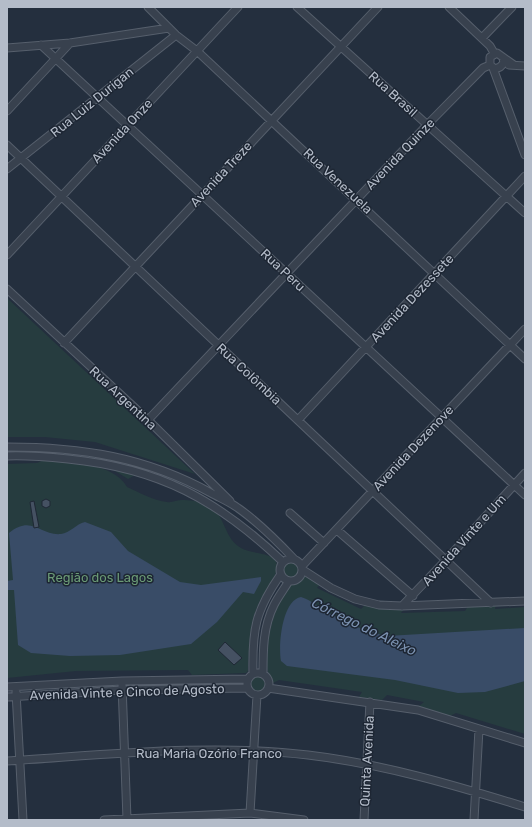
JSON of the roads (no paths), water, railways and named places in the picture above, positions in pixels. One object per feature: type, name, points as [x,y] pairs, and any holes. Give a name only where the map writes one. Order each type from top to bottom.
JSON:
[{"type":"street","name":"Rua Venezuela","points":[[148,7],[176,35],[197,51],[357,199],[525,359]]},
{"type":"street","name":"Avenida Onze","points":[[7,255],[238,7]]},
{"type":"street","name":"Rua Brasil","points":[[297,7],[525,213]]},
{"type":"street","name":"Avenida Treze","points":[[64,343],[378,7]]},
{"type":"street","points":[[449,7],[492,48],[494,53]]},
{"type":"street","points":[[482,38],[512,7]]},
{"type":"street","points":[[7,48],[70,43],[169,28]]},
{"type":"street","name":"Rua Luiz Durigan","points":[[7,169],[22,159],[176,35]]},
{"type":"street","points":[[7,111],[70,43]]},
{"type":"street","name":"Rua Peru","points":[[41,45],[525,495]]},
{"type":"street","points":[[494,53],[490,57],[497,67],[525,155]]},
{"type":"street","points":[[494,53],[500,54],[497,67]]},
{"type":"street","points":[[497,67],[514,65],[525,66]]},
{"type":"street","name":"Avenida Quinze","points":[[148,420],[220,346],[427,125],[483,68],[497,67]]},
{"type":"street","name":"Rua Colômbia","points":[[7,145],[491,603]]},
{"type":"street","name":"Avenida Dezessete","points":[[298,420],[525,176]]},
{"type":"street","name":"Rua Argentina","points":[[7,289],[148,420],[238,508]]},
{"type":"street","name":"Avenida Dezenove","points":[[302,568],[525,329]]},
{"type":"street","points":[[7,447],[60,448],[96,452],[134,460],[199,486],[238,508],[302,568],[331,588],[354,599],[379,605],[402,606],[525,601]]},
{"type":"street","points":[[7,456],[94,462],[130,469],[161,479],[196,495],[223,512],[283,562]]},
{"type":"street","name":"Avenida Vinte e Um","points":[[402,606],[413,596],[525,474]]},
{"type":"street","points":[[290,513],[324,543]]},
{"type":"street","points":[[337,530],[413,596]]},
{"type":"street","points":[[294,559],[288,559],[283,562],[280,568],[281,574],[289,581],[297,580],[302,568]]},
{"type":"street","points":[[253,674],[254,628],[260,609],[281,574]]},
{"type":"street","points":[[263,674],[253,674],[247,679],[247,688],[253,694],[258,695],[266,691],[268,688],[269,682],[263,674],[263,650],[266,627],[274,605],[289,581]]},
{"type":"street","name":"Avenida Vinte e Cinco de Agosto","points":[[7,687],[122,681],[247,679]]},
{"type":"street","points":[[122,681],[127,819]]},
{"type":"street","points":[[15,686],[23,820]]},
{"type":"street","name":"Avenida Vinte e Cinco de Agosto","points":[[7,697],[122,690],[247,688]]},
{"type":"street","points":[[268,688],[418,710],[525,743]]},
{"type":"street","points":[[250,813],[258,695]]},
{"type":"street","name":"Quinta Avenida","points":[[364,820],[370,702]]},
{"type":"street","points":[[474,820],[479,729]]},
{"type":"street","name":"Rua Maria Ozório Franco","points":[[7,761],[125,754],[254,750],[307,754],[366,763],[525,807]]},
{"type":"street","points":[[104,820],[250,813],[304,820]]},
{"type":"water","points":[[85,522],[111,532],[128,551],[180,582],[201,585],[261,577],[261,581],[254,594],[243,592],[217,622],[191,644],[120,655],[70,656],[31,653],[18,645],[14,590],[7,590],[7,581],[13,580],[9,533],[24,525],[30,525],[47,532],[61,534]]},
{"type":"water","points":[[301,597],[351,624],[365,630],[387,636],[525,628],[525,681],[485,692],[458,693],[395,680],[287,666],[281,661],[280,654],[283,624],[289,606]]},
{"type":"park label","name":"Região dos Lagos","points":[[100,577]]},
{"type":"water label","name":"Córrego do Aleixo","points":[[364,627]]}]
